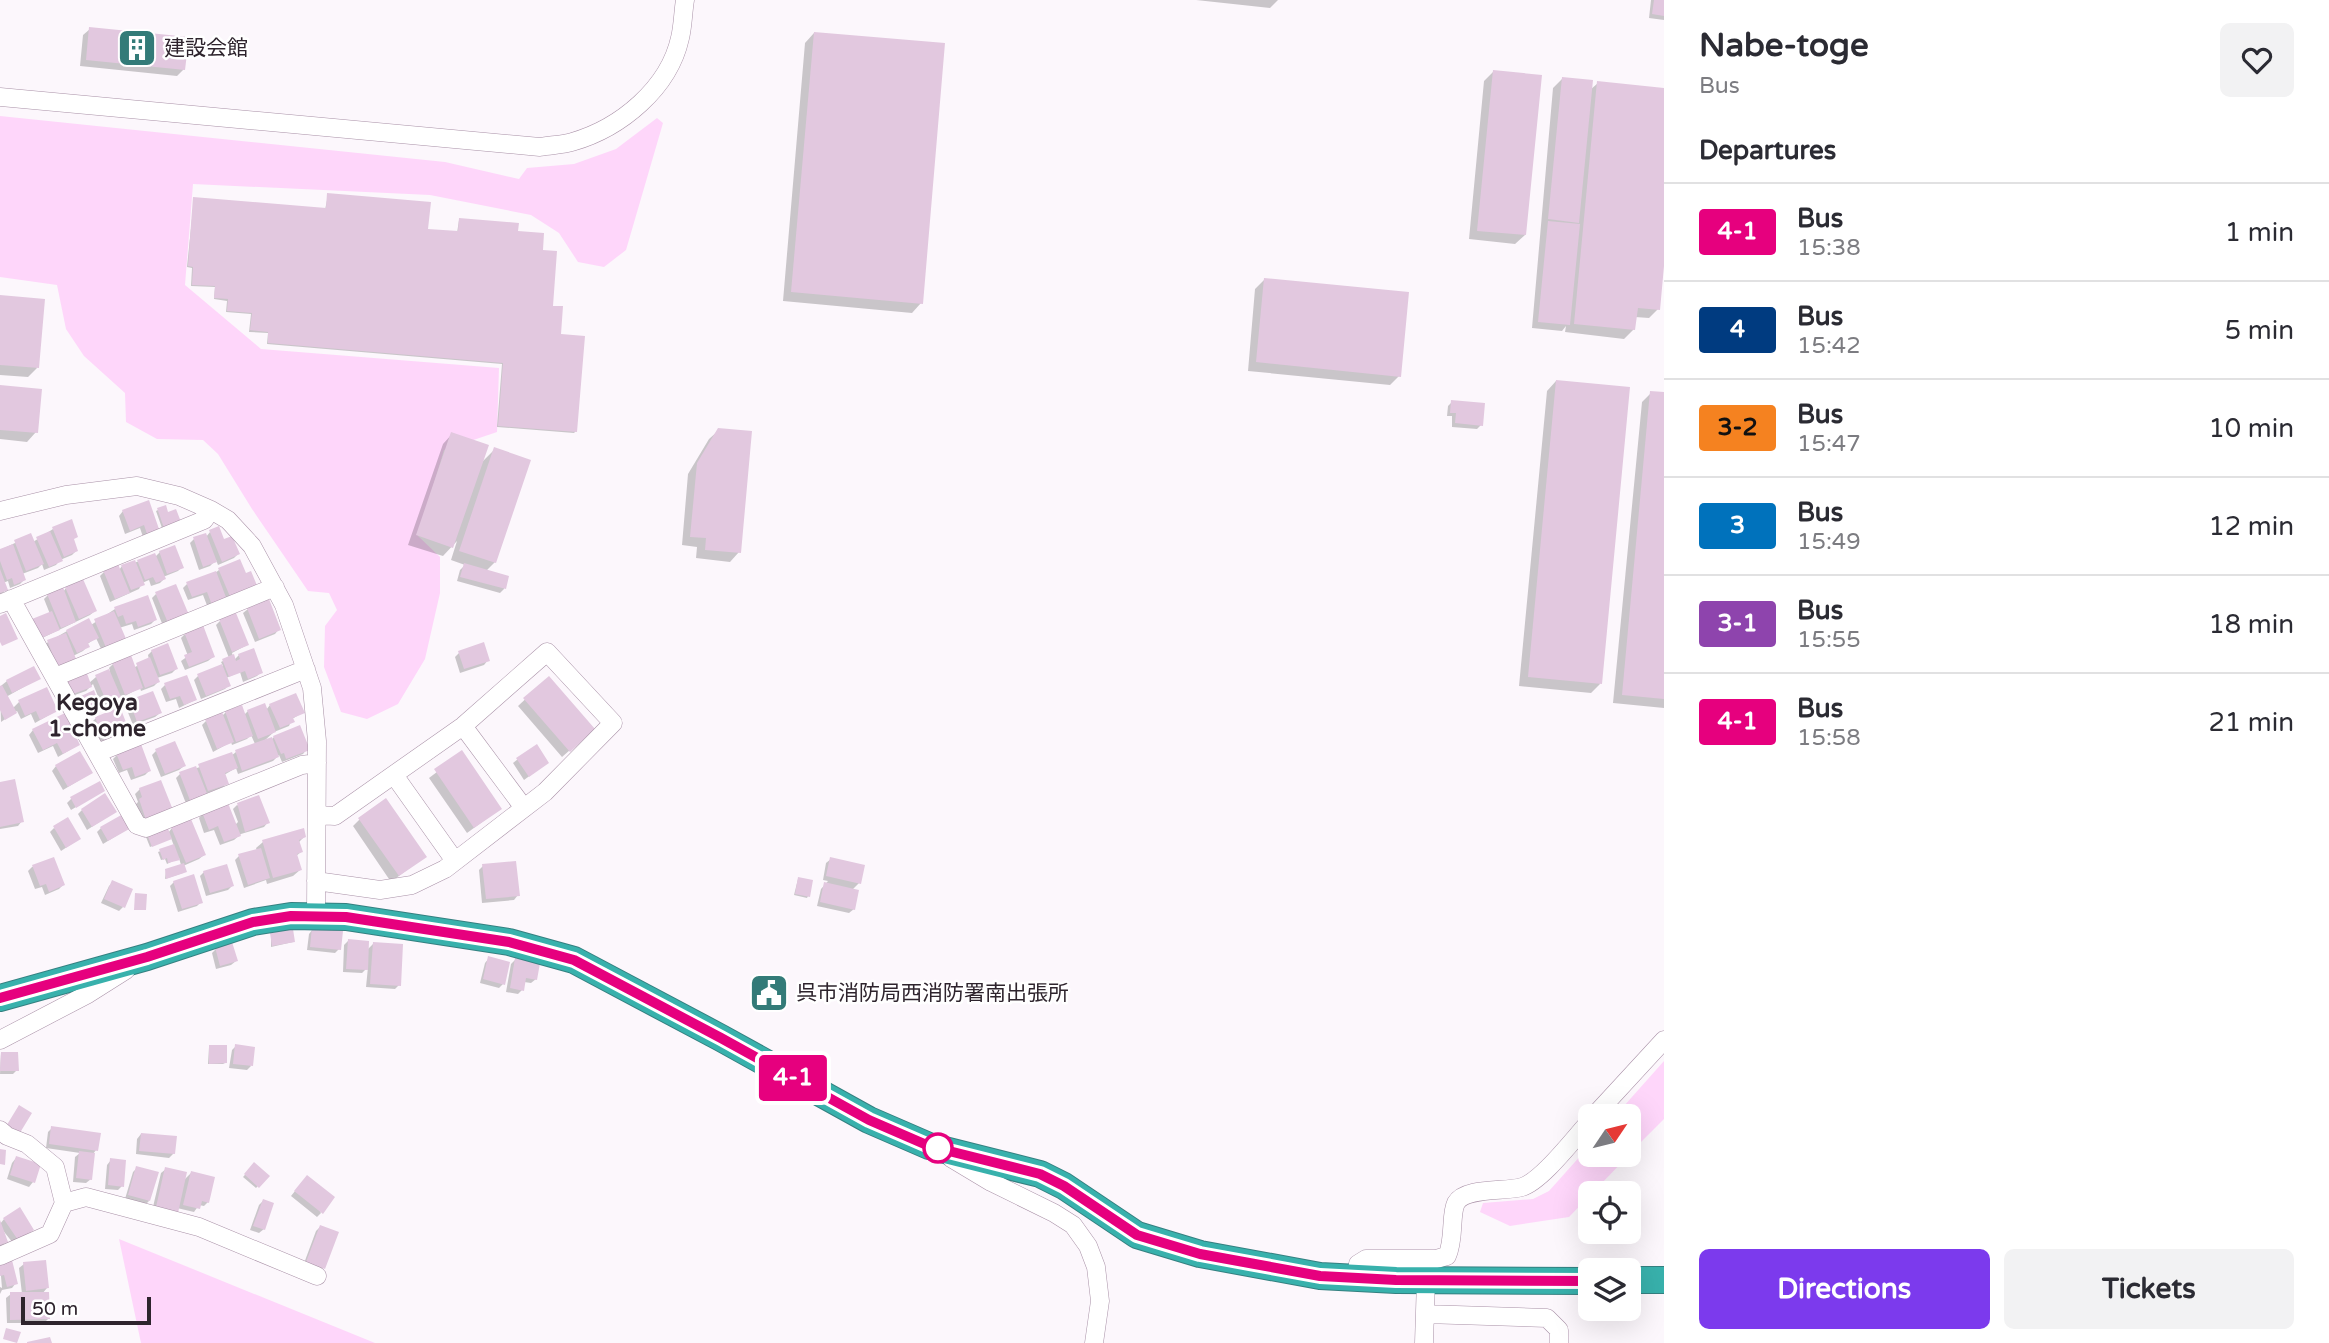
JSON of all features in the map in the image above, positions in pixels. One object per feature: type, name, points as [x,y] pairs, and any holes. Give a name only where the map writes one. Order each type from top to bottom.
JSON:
[{"type":"highway","points":[[0,998],[147,957],[253,922],[291,916],[346,917],[509,942],[574,960],[869,1120],[929,1146],[1040,1174],[1064,1186],[1137,1235],[1214,1257],[1320,1276],[1578,1281]]},
{"type":"highway","points":[[1641,1280],[1664,1280]]},
{"type":"street","points":[[0,97],[540,147],[572,142],[615,124],[649,95],[668,67],[680,39],[685,0]]},
{"type":"street","points":[[0,512],[66,495],[137,486],[179,496],[211,510],[228,520],[252,546],[284,605],[312,688],[317,763],[316,915]]},
{"type":"street","points":[[211,510],[204,520],[6,601],[55,677],[137,825],[146,828],[302,765],[317,763]]},
{"type":"street","points":[[55,677],[275,587]]},
{"type":"street","points":[[316,881],[380,890],[412,885],[444,869],[545,792],[613,723],[547,652],[463,726],[394,775],[335,816],[317,815]]},
{"type":"street","points":[[97,753],[306,669]]},
{"type":"street","points":[[463,726],[524,808]]},
{"type":"street","points":[[394,775],[455,861]]},
{"type":"street","points":[[0,1040],[88,994],[147,957]]},
{"type":"street","points":[[1605,1104],[1664,1040]]},
{"type":"street","points":[[0,1130],[27,1144],[55,1167],[64,1203],[50,1234],[0,1255]]},
{"type":"street","points":[[1356,1278],[1358,1264],[1367,1259],[1436,1259],[1447,1256],[1452,1246],[1455,1204],[1465,1195],[1522,1187],[1535,1181],[1578,1133]]},
{"type":"street","points":[[929,1146],[1073,1225],[1088,1246],[1096,1267],[1100,1301],[1094,1343]]},
{"type":"street","points":[[64,1203],[86,1197],[199,1227],[317,1276]]},
{"type":"street","points":[[1424,1343],[1426,1280]]},
{"type":"street","points":[[1425,1314],[1547,1318],[1559,1330],[1559,1343]]},
{"type":"shaded area","points":[[0,116],[445,162],[519,179],[527,168],[574,164],[616,149],[657,118],[663,123],[626,250],[604,267],[578,262],[559,233],[531,215],[430,195],[193,184],[185,285],[261,349],[499,368],[497,432],[444,450],[418,536],[440,557],[440,593],[425,659],[398,704],[367,719],[341,712],[324,667],[325,626],[337,610],[329,593],[308,591],[218,454],[203,440],[157,439],[126,422],[125,393],[84,356],[66,329],[57,285],[0,277]]},
{"type":"shaded area","points":[[1664,1061],[1664,1119],[1642,1141],[1642,1104],[1626,1104]]},
{"type":"shaded area","points":[[1578,1159],[1578,1167],[1617,1167],[1604,1181],[1578,1181],[1578,1208],[1569,1217],[1510,1226],[1480,1212],[1483,1203],[1533,1199],[1549,1191]]},
{"type":"shaded area","points":[[119,1239],[375,1343],[141,1343]]},
{"type":"building","points":[[1654,0],[1664,0],[1664,16],[1652,14]]},
{"type":"building","name":"建設会館","points":[[89,27],[189,37],[185,70],[86,60]]},
{"type":"building","points":[[814,32],[945,43],[923,304],[791,292]]},
{"type":"building","points":[[1493,70],[1542,75],[1526,235],[1477,231]]},
{"type":"building","points":[[1562,77],[1593,80],[1579,223],[1548,219]]},
{"type":"building","points":[[1597,81],[1664,88],[1664,266],[1660,310],[1638,308],[1635,330],[1574,324]]},
{"type":"building","points":[[327,193],[431,202],[428,229],[458,231],[459,218],[519,223],[518,231],[544,233],[543,250],[557,251],[553,306],[563,306],[561,334],[585,336],[577,432],[498,426],[503,363],[268,343],[268,332],[250,330],[252,313],[227,311],[228,299],[214,298],[215,286],[192,285],[193,267],[188,266],[193,197],[326,208]]},
{"type":"building","points":[[1548,221],[1580,224],[1570,325],[1538,322]]},
{"type":"building","points":[[1264,278],[1409,292],[1401,377],[1256,362]]},
{"type":"building","points":[[0,295],[45,299],[39,368],[0,365]]},
{"type":"building","points":[[1556,380],[1630,387],[1602,684],[1528,677]]},
{"type":"building","points":[[0,385],[42,389],[38,433],[0,430]]},
{"type":"building","points":[[1650,391],[1664,392],[1664,699],[1622,695]]},
{"type":"building","points":[[1451,400],[1485,403],[1483,426],[1455,423],[1456,413],[1450,413]]},
{"type":"building","points":[[718,428],[752,431],[741,553],[705,550],[706,538],[690,537],[697,463]]},
{"type":"building","points":[[451,432],[489,445],[453,548],[416,535]]},
{"type":"building","points":[[494,447],[531,460],[496,563],[459,551]]},
{"type":"building","points":[[149,500],[159,529],[147,534],[144,525],[130,531],[122,510]]},
{"type":"building","points":[[166,505],[168,512],[176,509],[181,522],[164,528],[157,508]]},
{"type":"building","points":[[72,519],[78,537],[74,539],[78,551],[64,557],[52,527]]},
{"type":"building","points":[[219,526],[224,539],[232,536],[240,554],[222,562],[209,530]]},
{"type":"building","points":[[50,531],[63,561],[49,567],[36,537]]},
{"type":"building","points":[[31,533],[44,564],[26,571],[14,540]]},
{"type":"building","points":[[206,533],[217,562],[203,567],[193,537]]},
{"type":"building","points":[[13,544],[26,580],[14,585],[12,578],[7,580],[0,561],[0,549]]},
{"type":"building","points":[[175,545],[184,568],[167,574],[159,551]]},
{"type":"building","points":[[155,553],[166,579],[156,583],[153,577],[145,580],[137,560]]},
{"type":"building","points":[[240,559],[246,573],[251,571],[258,588],[231,599],[218,568]]},
{"type":"building","points":[[135,560],[145,585],[131,590],[121,565]]},
{"type":"building","points":[[464,563],[509,576],[506,589],[460,577]]},
{"type":"building","points":[[118,564],[130,593],[115,599],[103,570]]},
{"type":"building","points":[[0,569],[8,590],[0,593]]},
{"type":"building","points":[[216,571],[227,600],[212,605],[207,592],[192,597],[186,582]]},
{"type":"building","points":[[83,579],[97,611],[79,619],[65,587]]},
{"type":"building","points":[[176,584],[189,615],[168,623],[155,592]]},
{"type":"building","points":[[63,587],[76,622],[61,628],[47,594]]},
{"type":"building","points":[[148,595],[157,620],[138,627],[136,621],[126,624],[123,615],[118,617],[114,607]]},
{"type":"building","points":[[269,599],[281,630],[259,639],[247,608]]},
{"type":"building","points":[[52,611],[60,630],[41,638],[32,619]]},
{"type":"building","points":[[114,611],[127,641],[107,650],[94,619]]},
{"type":"building","points":[[6,613],[18,639],[2,646],[0,616]]},
{"type":"building","points":[[236,613],[249,645],[232,652],[219,619]]},
{"type":"building","points":[[89,618],[99,638],[88,643],[90,647],[77,653],[66,630]]},
{"type":"building","points":[[203,625],[215,657],[189,667],[184,655],[192,652],[184,632]]},
{"type":"building","points":[[66,633],[76,659],[57,666],[47,640]]},
{"type":"building","points":[[484,642],[490,661],[464,669],[458,651]]},
{"type":"building","points":[[168,643],[178,669],[160,675],[151,650]]},
{"type":"building","points":[[254,648],[263,673],[248,679],[245,671],[229,677],[222,659],[234,654],[236,661],[240,659],[238,654]]},
{"type":"building","points":[[131,655],[143,688],[125,695],[112,662]]},
{"type":"building","points":[[150,657],[160,682],[145,688],[136,663]]},
{"type":"building","points":[[222,664],[231,686],[206,696],[197,674]]},
{"type":"building","points":[[34,666],[41,679],[12,693],[6,680]]},
{"type":"building","points":[[109,669],[121,697],[107,703],[95,675]]},
{"type":"building","points":[[86,671],[92,687],[73,694],[67,679]]},
{"type":"building","points":[[187,675],[197,700],[184,705],[180,696],[170,699],[164,683]]},
{"type":"building","points":[[549,676],[595,729],[570,752],[523,698]]},
{"type":"building","points":[[2,685],[17,713],[5,720],[0,710]]},
{"type":"building","points":[[47,687],[58,711],[40,720],[36,711],[25,716],[18,700]]},
{"type":"building","points":[[94,690],[99,704],[84,710],[79,697]]},
{"type":"building","points":[[153,691],[162,713],[137,722],[129,700]]},
{"type":"building","points":[[296,693],[305,713],[293,718],[295,722],[280,728],[269,704]]},
{"type":"building","points":[[265,703],[276,732],[258,739],[247,710]]},
{"type":"building","points":[[242,705],[253,736],[236,742],[225,711]]},
{"type":"building","points":[[120,707],[129,730],[104,740],[95,717]]},
{"type":"building","points":[[222,712],[234,742],[217,749],[205,719]]},
{"type":"building","points":[[65,713],[80,745],[63,754],[57,743],[43,750],[32,729]]},
{"type":"building","points":[[300,725],[310,750],[286,759],[273,736]]},
{"type":"building","points":[[272,737],[279,757],[242,771],[235,750]]},
{"type":"building","points":[[175,741],[186,766],[165,774],[155,749]]},
{"type":"building","points":[[141,744],[151,771],[135,777],[132,767],[123,770],[116,753]]},
{"type":"building","points":[[537,744],[549,763],[529,777],[516,758]]},
{"type":"building","points":[[462,750],[502,809],[474,828],[434,769]]},
{"type":"building","points":[[80,751],[93,773],[68,787],[55,765]]},
{"type":"building","points":[[232,752],[238,768],[225,773],[229,784],[208,791],[198,764]]},
{"type":"building","points":[[196,766],[208,796],[191,803],[179,772]]},
{"type":"building","points":[[15,779],[24,822],[0,827],[0,782]]},
{"type":"building","points":[[161,780],[173,810],[146,820],[139,799],[142,797],[139,788]]},
{"type":"building","points":[[100,781],[105,791],[76,808],[70,797]]},
{"type":"building","points":[[105,793],[117,812],[92,827],[81,809]]},
{"type":"building","points":[[259,795],[270,823],[245,832],[237,803]]},
{"type":"building","points":[[386,798],[427,857],[399,876],[358,818]]},
{"type":"building","points":[[228,803],[241,836],[224,842],[218,826],[209,830],[202,812]]},
{"type":"building","points":[[123,814],[131,828],[108,841],[100,827]]},
{"type":"building","points":[[68,817],[81,839],[66,848],[53,826]]},
{"type":"building","points":[[191,819],[206,855],[186,863],[171,827]]},
{"type":"building","points":[[167,826],[172,839],[152,847],[147,834]]},
{"type":"building","points":[[304,828],[306,837],[299,840],[303,852],[297,854],[302,870],[273,878],[262,840]]},
{"type":"building","points":[[174,844],[180,860],[168,863],[167,858],[163,860],[159,849]]},
{"type":"building","points":[[261,848],[270,878],[248,885],[238,854]]},
{"type":"building","points":[[54,857],[65,885],[49,892],[46,884],[40,886],[32,865]]},
{"type":"building","points":[[830,857],[865,865],[861,884],[826,876]]},
{"type":"building","points":[[516,861],[520,896],[486,899],[482,864]]},
{"type":"building","points":[[184,863],[187,872],[166,879],[165,869]]},
{"type":"building","points":[[227,864],[234,886],[210,893],[203,871]]},
{"type":"building","points":[[194,874],[203,903],[182,909],[173,881]]},
{"type":"building","points":[[798,877],[813,880],[810,897],[795,894]]},
{"type":"building","points":[[112,880],[133,889],[125,908],[104,899]]},
{"type":"building","points":[[824,882],[859,890],[855,910],[820,902]]},
{"type":"building","points":[[135,893],[147,894],[146,910],[134,910]]},
{"type":"building","points":[[312,927],[343,931],[341,950],[310,947]]},
{"type":"building","points":[[293,929],[295,942],[272,946],[270,933]]},
{"type":"building","points":[[348,939],[369,941],[368,970],[346,969]]},
{"type":"building","points":[[232,942],[238,961],[220,966],[215,947]]},
{"type":"building","points":[[373,942],[403,944],[401,986],[370,984]]},
{"type":"building","points":[[488,956],[510,962],[505,985],[483,979]]},
{"type":"building","points":[[515,958],[540,963],[537,980],[526,978],[524,991],[510,988]]},
{"type":"building","points":[[235,1044],[255,1047],[253,1066],[233,1064]]},
{"type":"building","points":[[209,1045],[227,1045],[227,1063],[209,1064]]},
{"type":"building","points":[[1,1052],[18,1052],[19,1071],[0,1071]]},
{"type":"building","points":[[19,1105],[32,1113],[18,1136],[5,1128]]},
{"type":"building","points":[[51,1126],[101,1133],[98,1151],[49,1144]]},
{"type":"building","points":[[141,1133],[177,1136],[175,1154],[139,1151]]},
{"type":"building","points":[[0,1149],[6,1150],[5,1165],[0,1164]]},
{"type":"building","points":[[79,1151],[95,1153],[92,1180],[76,1178]]},
{"type":"building","points":[[16,1156],[41,1164],[35,1183],[10,1175]]},
{"type":"building","points":[[110,1158],[126,1160],[124,1187],[108,1185]]},
{"type":"building","points":[[254,1162],[270,1176],[259,1188],[244,1174]]},
{"type":"building","points":[[136,1166],[159,1172],[150,1201],[128,1195]]},
{"type":"building","points":[[165,1167],[187,1172],[178,1213],[156,1207]]},
{"type":"building","points":[[191,1171],[215,1177],[209,1203],[202,1201],[200,1209],[183,1205]]},
{"type":"building","points":[[307,1175],[335,1197],[323,1214],[294,1191]]},
{"type":"building","points":[[263,1199],[274,1203],[265,1230],[253,1226]]},
{"type":"building","points":[[20,1207],[34,1230],[18,1240],[3,1218]]},
{"type":"building","points":[[0,1220],[8,1242],[0,1245]]},
{"type":"building","points":[[320,1225],[339,1232],[325,1269],[306,1262]]},
{"type":"building","points":[[12,1260],[18,1284],[7,1287],[4,1275],[0,1276],[0,1263]]},
{"type":"building","points":[[46,1260],[49,1288],[26,1291],[23,1262]]},
{"type":"building","points":[[10,1292],[49,1292],[50,1319],[10,1320]]},
{"type":"building","points":[[6,1328],[21,1332],[17,1343],[3,1339]]},
{"type":"building","points":[[50,1337],[52,1343],[27,1343],[27,1342]]},
{"type":"bus line","name":"4-1","points":[[0,998],[147,957],[253,922],[291,916],[346,917],[509,942],[574,960],[869,1120],[929,1146],[1040,1174],[1064,1186],[1137,1235],[1200,1254],[1320,1276],[1396,1280],[1578,1281]]},
{"type":"place","name":"建設会館","points":[[137,48]]},
{"type":"place","name":"呉市消防局西消防署南出張所","points":[[769,993]]},
{"type":"district","name":"Kegoya 1-chome","points":[[97,716]]}]
